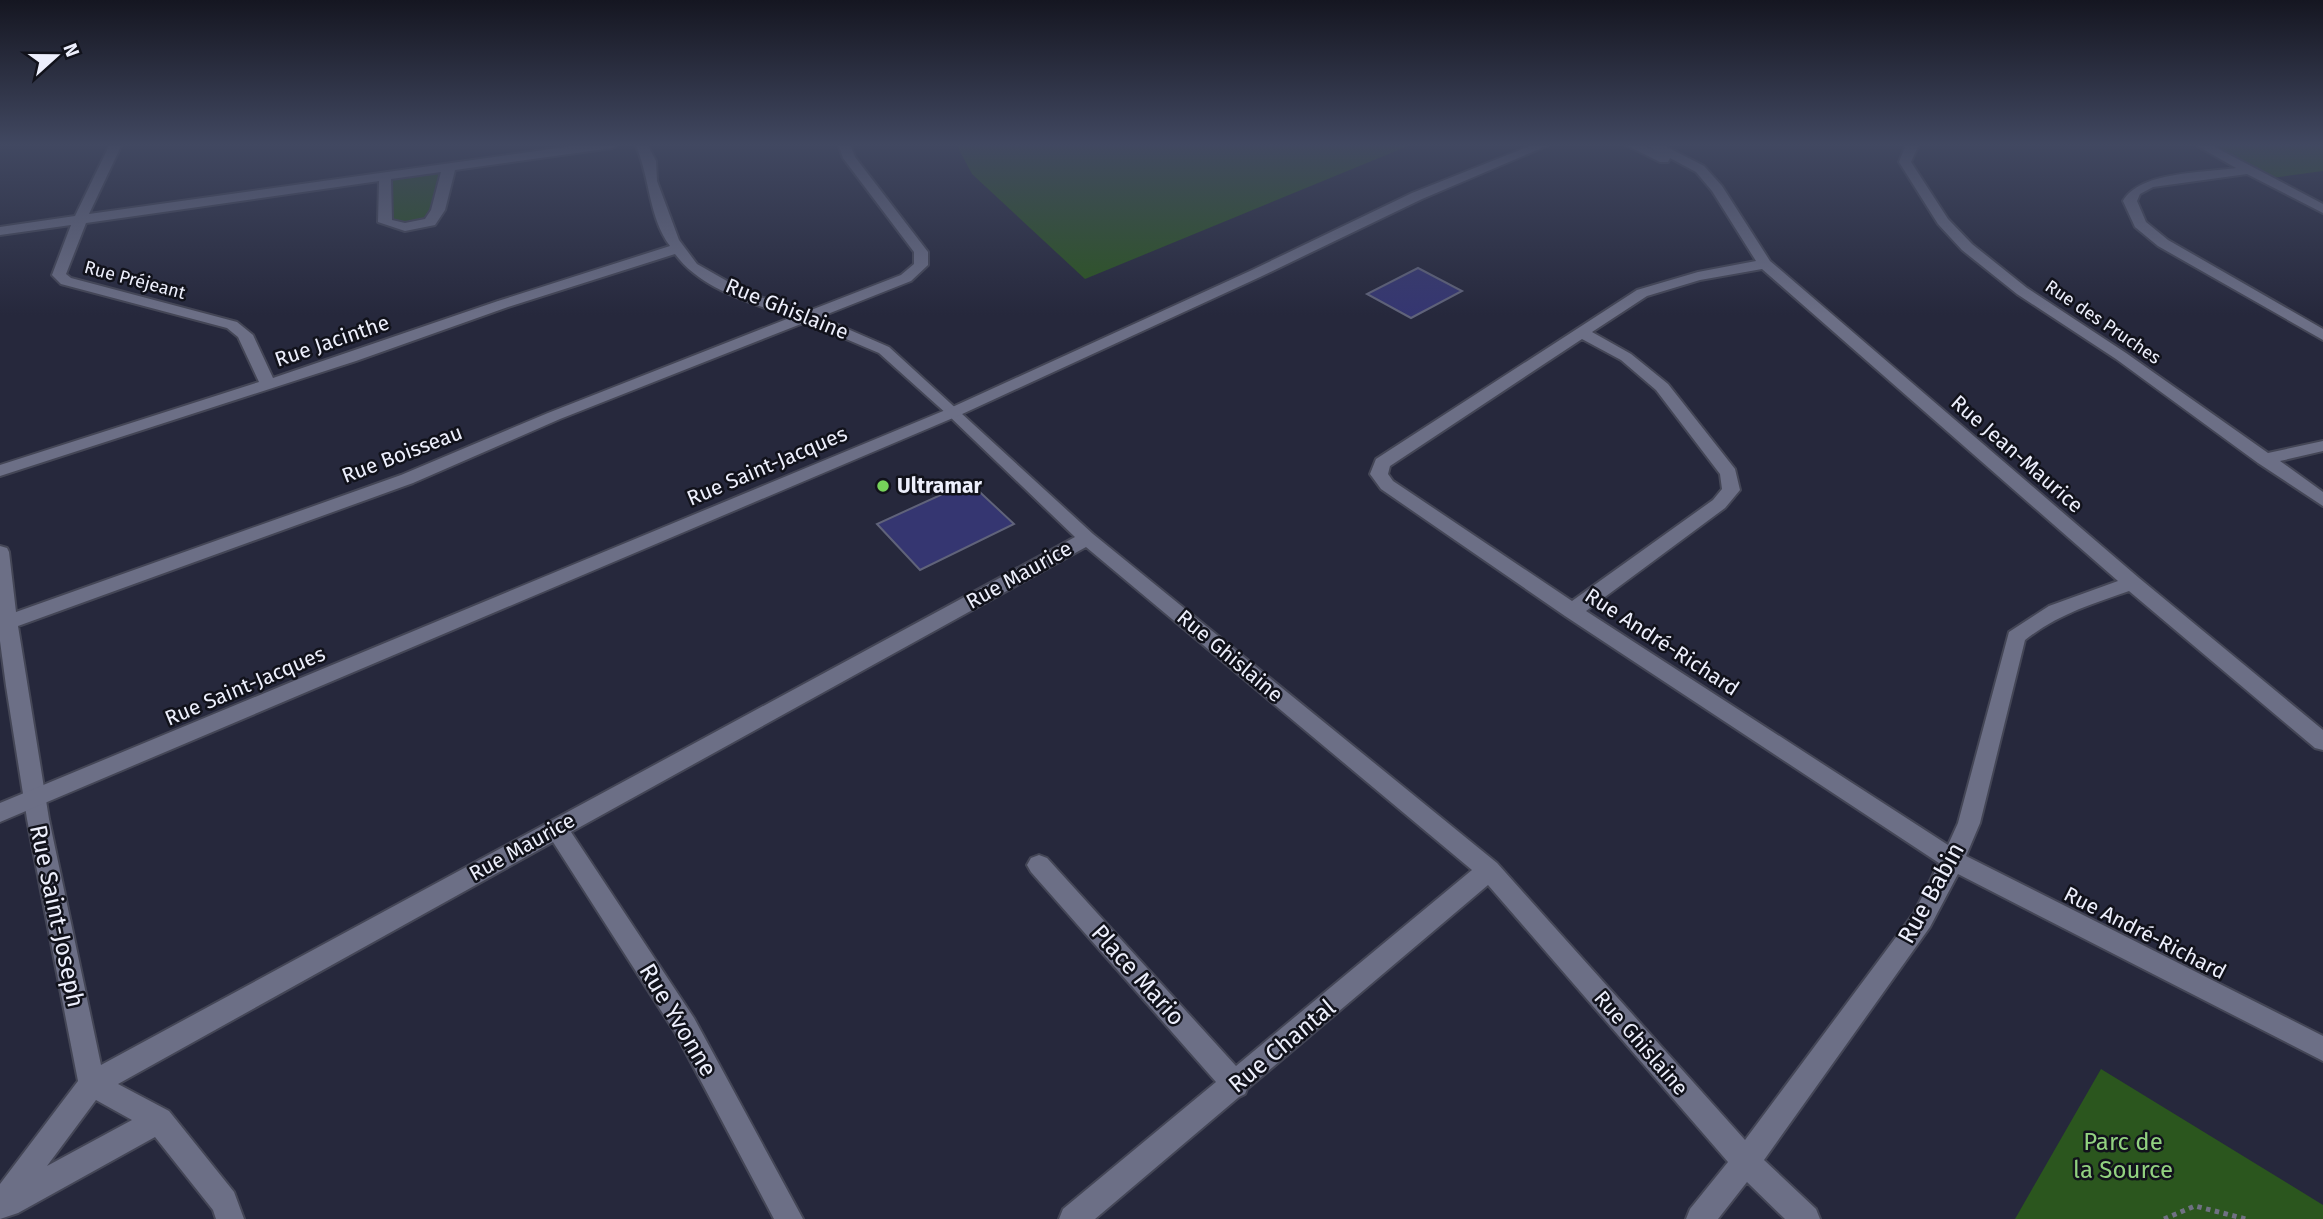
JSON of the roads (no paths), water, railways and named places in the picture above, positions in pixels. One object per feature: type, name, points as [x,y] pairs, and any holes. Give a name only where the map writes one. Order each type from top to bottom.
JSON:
[{"type":"street","name":"Rue Préjeant","points":[[89,201],[59,275],[66,281],[232,326],[244,335],[268,385]]},
{"type":"street","points":[[0,232],[212,201]]},
{"type":"street","points":[[386,201],[386,222],[405,227],[430,222],[438,211],[441,201]]},
{"type":"street","name":"Rue Ghislaine","points":[[659,201],[676,248],[692,267],[743,296],[809,318],[884,350],[1087,538],[1489,870],[1746,1162],[1806,1219]]},
{"type":"street","name":"Rue Boisseau","points":[[6,622],[407,479],[554,416],[906,278],[921,265],[921,252],[882,201]]},
{"type":"street","name":"Rue Saint-Jacques","points":[[0,813],[954,412],[1409,201]]},
{"type":"street","name":"Rue Jean-Maurice","points":[[1723,201],[1765,264],[2132,583],[2323,742]]},
{"type":"street","name":"Rue des Pruches","points":[[1930,201],[1966,247],[2022,291],[2121,356],[2323,500]]},
{"type":"street","points":[[2130,201],[2140,224],[2163,243],[2323,335]]},
{"type":"street","name":"Rue Jacinthe","points":[[0,471],[268,385],[676,248]]},
{"type":"street","name":"Rue André-Richard","points":[[1765,264],[1698,275],[1642,293],[1382,463],[1379,474],[1387,485],[1572,611],[1953,860],[2323,1049]]},
{"type":"street","points":[[1572,611],[1718,504],[1731,490],[1729,473],[1662,387],[1626,357],[1580,332]]},
{"type":"street","points":[[2264,459],[2323,446]]},
{"type":"street","name":"Rue Maurice","points":[[0,1207],[93,1084],[1087,538]]},
{"type":"street","name":"Rue Saint-Joseph","points":[[0,552],[6,622],[33,799],[93,1084]]},
{"type":"street","name":"Rue Babin","points":[[1700,1219],[1746,1162],[1922,920],[1969,822],[2016,637],[2031,623],[2050,612],[2132,583]]},
{"type":"street","name":"Rue Yvonne","points":[[556,828],[685,1026],[789,1219]]},
{"type":"street","name":"Place Mario","points":[[1039,865],[1236,1084]]},
{"type":"street","name":"Rue Chantal","points":[[1073,1219],[1489,870]]},
{"type":"street","points":[[93,1084],[159,1120],[224,1202],[230,1219]]},
{"type":"street","name":"Rue Maurice","points":[[0,1207],[159,1120]]},
{"type":"place","name":"Ultramar","points":[[883,486]]},
{"type":"park label","name":"Parc de la Source","points":[[2123,1156]]}]
